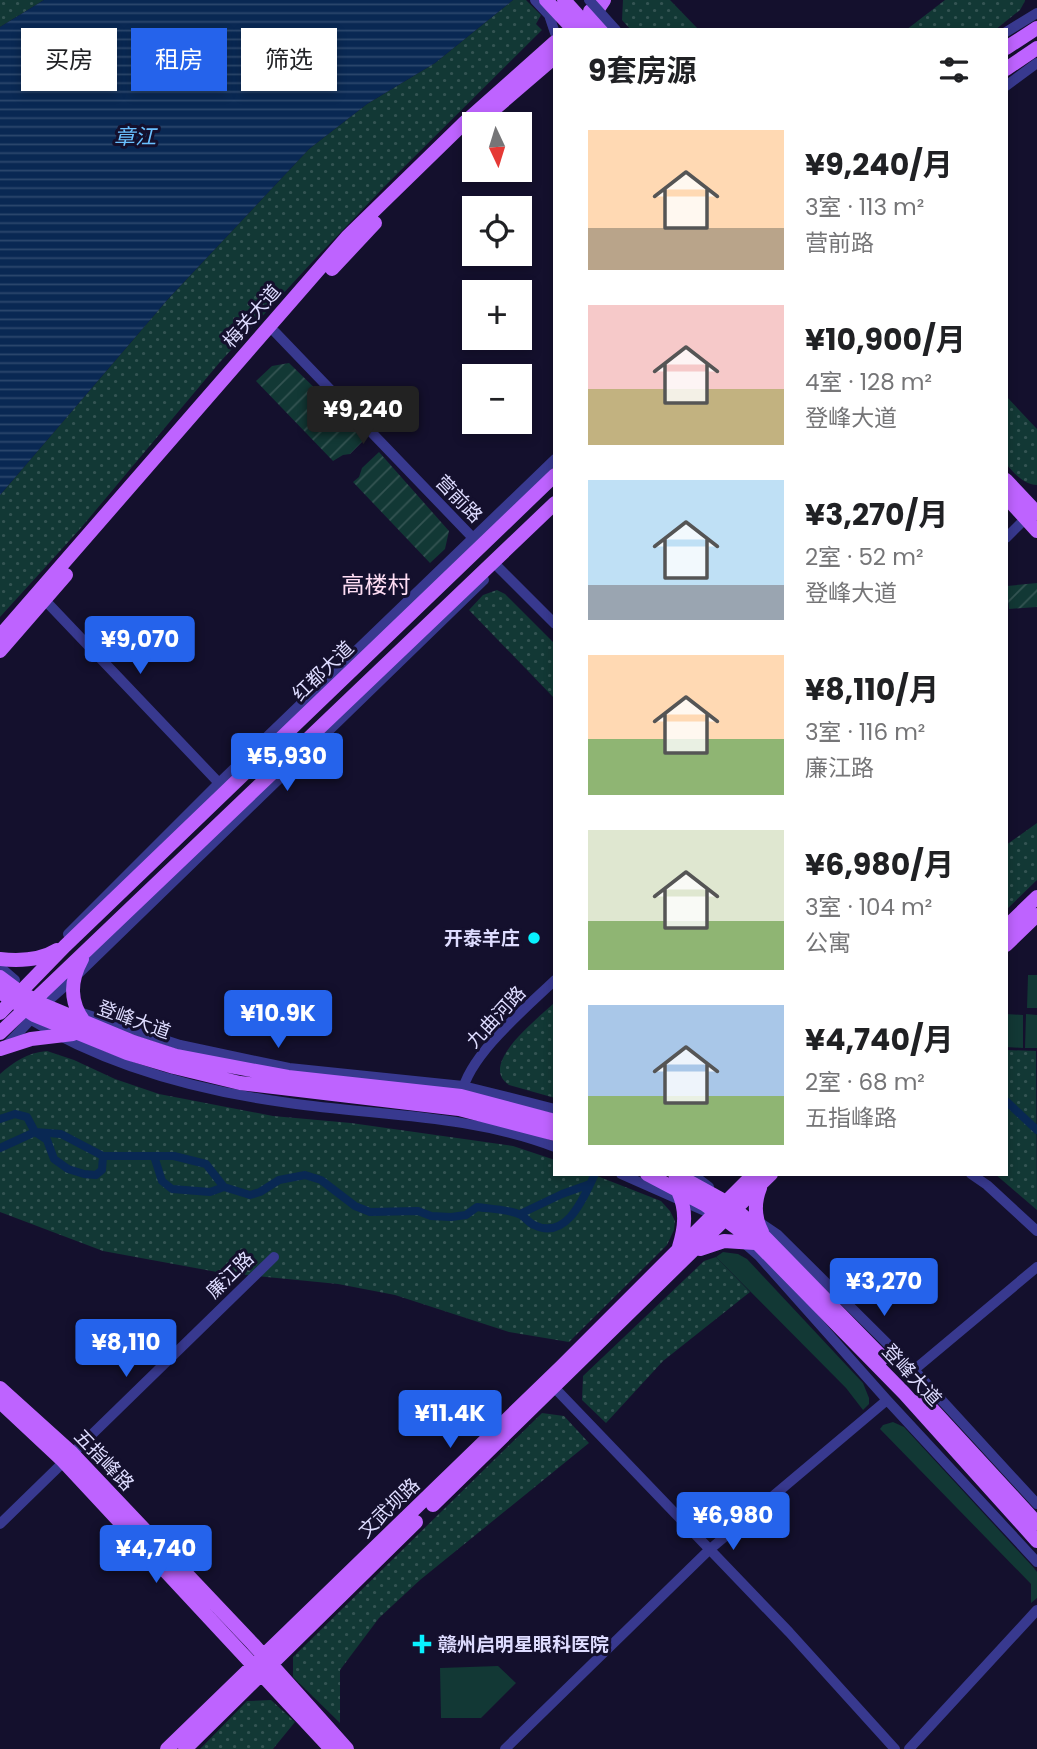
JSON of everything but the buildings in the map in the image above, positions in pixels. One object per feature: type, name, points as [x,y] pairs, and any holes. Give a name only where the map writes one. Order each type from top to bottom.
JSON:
[{"type":"main road","points":[[546,0],[571,28]]},
{"type":"main road","points":[[564,0],[591,11],[610,28]]},
{"type":"main road","points":[[570,28],[606,0]]},
{"type":"main road","points":[[606,0],[611,28]]},
{"type":"main road","points":[[582,28],[591,11]]},
{"type":"main road","points":[[1008,47],[1037,28]]},
{"type":"main road","name":"梅关大道","points":[[0,651],[41,596],[347,237],[464,122],[553,44]]},
{"type":"main road","points":[[1008,68],[1037,48]]},
{"type":"main road","name":"梅关大道","points":[[492,112],[553,59]]},
{"type":"main road","name":"梅关大道","points":[[0,636],[41,596],[275,332],[407,189],[462,139]]},
{"type":"main road","name":"红都大道","points":[[1,1045],[19,1001],[65,946],[553,477]]},
{"type":"main road","points":[[1008,482],[1034,512],[1037,530]]},
{"type":"main road","points":[[1008,498],[1034,512]]},
{"type":"main road","name":"红都大道","points":[[19,1001],[87,950],[553,505]]},
{"type":"main road","points":[[1008,925],[1037,897]]},
{"type":"main road","points":[[1008,943],[1037,915]]},
{"type":"main road","points":[[0,959],[18,960],[50,954],[65,946]]},
{"type":"main road","points":[[1,1045],[58,1035],[81,1023],[72,993],[74,979],[87,950]]},
{"type":"main road","name":"登峰大道","points":[[0,977],[19,1001],[81,1023],[127,1052],[174,1067],[240,1083],[460,1103],[553,1121]]},
{"type":"main road","name":"登峰大道","points":[[460,1103],[553,1133]]},
{"type":"main road","name":"登峰大道","points":[[650,1176],[680,1197],[726,1211]]},
{"type":"main road","points":[[680,1197],[685,1219],[684,1251],[716,1243],[763,1241],[757,1221],[756,1198],[760,1177]]},
{"type":"main road","points":[[693,1179],[713,1190],[727,1189],[760,1177]]},
{"type":"main road","name":"文武坝路","points":[[167,1749],[262,1664],[760,1177]]},
{"type":"main road","name":"登峰大道","points":[[693,1179],[763,1241],[909,1384],[1037,1523]]},
{"type":"main road","name":"登峰大道","points":[[763,1241],[1037,1541]]},
{"type":"main road","name":"五指峰路","points":[[0,1388],[262,1664],[347,1749]]},
{"type":"main road","name":"五指峰路","points":[[0,1402],[68,1457]]},
{"type":"main road","name":"文武坝路","points":[[185,1749],[262,1664]]},
{"type":"main road","name":"五指峰路","points":[[262,1664],[331,1749]]},
{"type":"street","points":[[535,0],[549,15],[553,28]]},
{"type":"street","points":[[1008,31],[1037,13]]},
{"type":"street","points":[[1008,85],[1037,63]]},
{"type":"street","name":"营前路","points":[[275,332],[473,538]]},
{"type":"street","points":[[19,1001],[50,954],[219,783],[553,461]]},
{"type":"street","points":[[1008,536],[1034,512]]},
{"type":"street","points":[[19,1001],[74,979],[553,515]]},
{"type":"street","points":[[498,567],[553,623]]},
{"type":"street","points":[[41,596],[219,783]]},
{"type":"street","points":[[0,967],[19,1001],[58,1035],[127,1065],[236,1094],[289,1103],[460,1103],[553,1109]]},
{"type":"street","name":"九曲河路","points":[[460,1103],[489,1045],[553,982]]},
{"type":"street","points":[[19,1001],[81,1023],[460,1103],[553,1146]]},
{"type":"street","points":[[627,1176],[680,1197]]},
{"type":"street","points":[[974,1176],[1037,1231]]},
{"type":"street","points":[[713,1190],[741,1241],[759,1256],[1037,1562]]},
{"type":"street","points":[[726,1211],[757,1221],[778,1235],[914,1370],[1037,1504]]},
{"type":"street","name":"廉江路","points":[[0,1524],[274,1258]]},
{"type":"street","points":[[914,1370],[1037,1267]]},
{"type":"street","points":[[551,1383],[789,1632],[895,1749]]},
{"type":"street","points":[[505,1749],[709,1550],[887,1400]]},
{"type":"street","points":[[909,1749],[1037,1610]]},
{"type":"green space","points":[[0,0],[44,0],[0,27]]},
{"type":"green space","points":[[513,0],[526,0],[541,15],[536,24],[542,30],[315,259],[220,362],[80,529],[0,617],[0,495],[168,299],[309,149],[367,104],[435,63]]},
{"type":"green space","points":[[623,0],[670,0],[697,28],[629,28],[622,20]]},
{"type":"green space","points":[[945,0],[1025,0],[1020,10],[998,28],[909,28]]},
{"type":"green space","points":[[289,363],[366,438],[350,454],[333,461],[256,381],[272,366]]},
{"type":"green space","points":[[1008,398],[1037,429],[1037,485],[1023,481],[1008,466]]},
{"type":"green space","points":[[379,452],[449,531],[445,549],[430,563],[353,482],[359,477],[362,468]]},
{"type":"green space","points":[[1037,583],[1037,607],[1009,609],[1008,586]]},
{"type":"green space","points":[[497,590],[505,594],[553,642],[553,697],[469,610],[483,595]]},
{"type":"green space","points":[[1037,823],[1037,880],[1008,908],[1008,844]]},
{"type":"green space","points":[[1028,975],[1037,975],[1037,1008],[1027,1008]]},
{"type":"green space","points":[[553,1004],[553,1097],[509,1085],[501,1076],[500,1065],[505,1054],[525,1030]]},
{"type":"green space","points":[[1008,1014],[1023,1015],[1023,1048],[1008,1047]]},
{"type":"green space","points":[[1026,1014],[1037,1015],[1037,1048],[1025,1048]]},
{"type":"green space","points":[[1008,1050],[1036,1051],[1037,1210],[997,1176],[1008,1176]]},
{"type":"green space","points":[[47,1051],[159,1094],[273,1116],[351,1123],[513,1146],[553,1159],[553,1176],[597,1176],[661,1201],[675,1221],[674,1230],[667,1245],[569,1342],[509,1332],[395,1295],[338,1284],[217,1272],[103,1251],[0,1212],[0,1074],[22,1058]]},
{"type":"green space","points":[[723,1252],[738,1254],[747,1259],[863,1383],[869,1404],[863,1410],[846,1388],[716,1257]]},
{"type":"green space","points":[[716,1257],[750,1292],[663,1361],[606,1423],[582,1400],[583,1376],[704,1261]]},
{"type":"green space","points":[[542,1413],[564,1416],[589,1443],[420,1580],[379,1618],[340,1670],[340,1723],[293,1677],[293,1657]]},
{"type":"green space","points":[[893,1422],[904,1427],[1034,1568],[1037,1572],[1037,1598],[1031,1603],[1031,1584],[880,1429]]},
{"type":"green space","points":[[498,1666],[516,1683],[481,1718],[441,1718],[440,1668]]},
{"type":"green space","points":[[271,1700],[295,1722],[273,1749],[200,1749],[247,1701]]},
{"type":"water","name":"章江","points":[[44,0],[513,0],[435,63],[367,104],[309,149],[168,299],[0,495],[0,27]]},
{"type":"waterway","points":[[1008,1103],[1037,1130]]},
{"type":"waterway","points":[[0,1119],[15,1114],[27,1117],[35,1132],[47,1140],[54,1159],[68,1169],[84,1174],[96,1175],[102,1170],[103,1156],[154,1156],[162,1181],[172,1189],[210,1192],[224,1187],[250,1195],[279,1180],[305,1175],[321,1180],[355,1206],[370,1212],[418,1211],[431,1216],[451,1217],[466,1215],[477,1207],[505,1210],[523,1216],[532,1224],[546,1228],[556,1227],[573,1214],[594,1176]]},
{"type":"waterway","points":[[0,1148],[35,1132],[61,1134],[103,1156]]},
{"type":"waterway","points":[[154,1156],[174,1156],[206,1164],[224,1187]]},
{"type":"waterway","points":[[520,1214],[590,1184]]},
{"type":"place","name":"开泰羊庄","points":[[534,938]]},
{"type":"place","name":"赣州启明星眼科医院","points":[[422,1644]]},
{"type":"district","name":"高楼村","points":[[376,585]]}]
